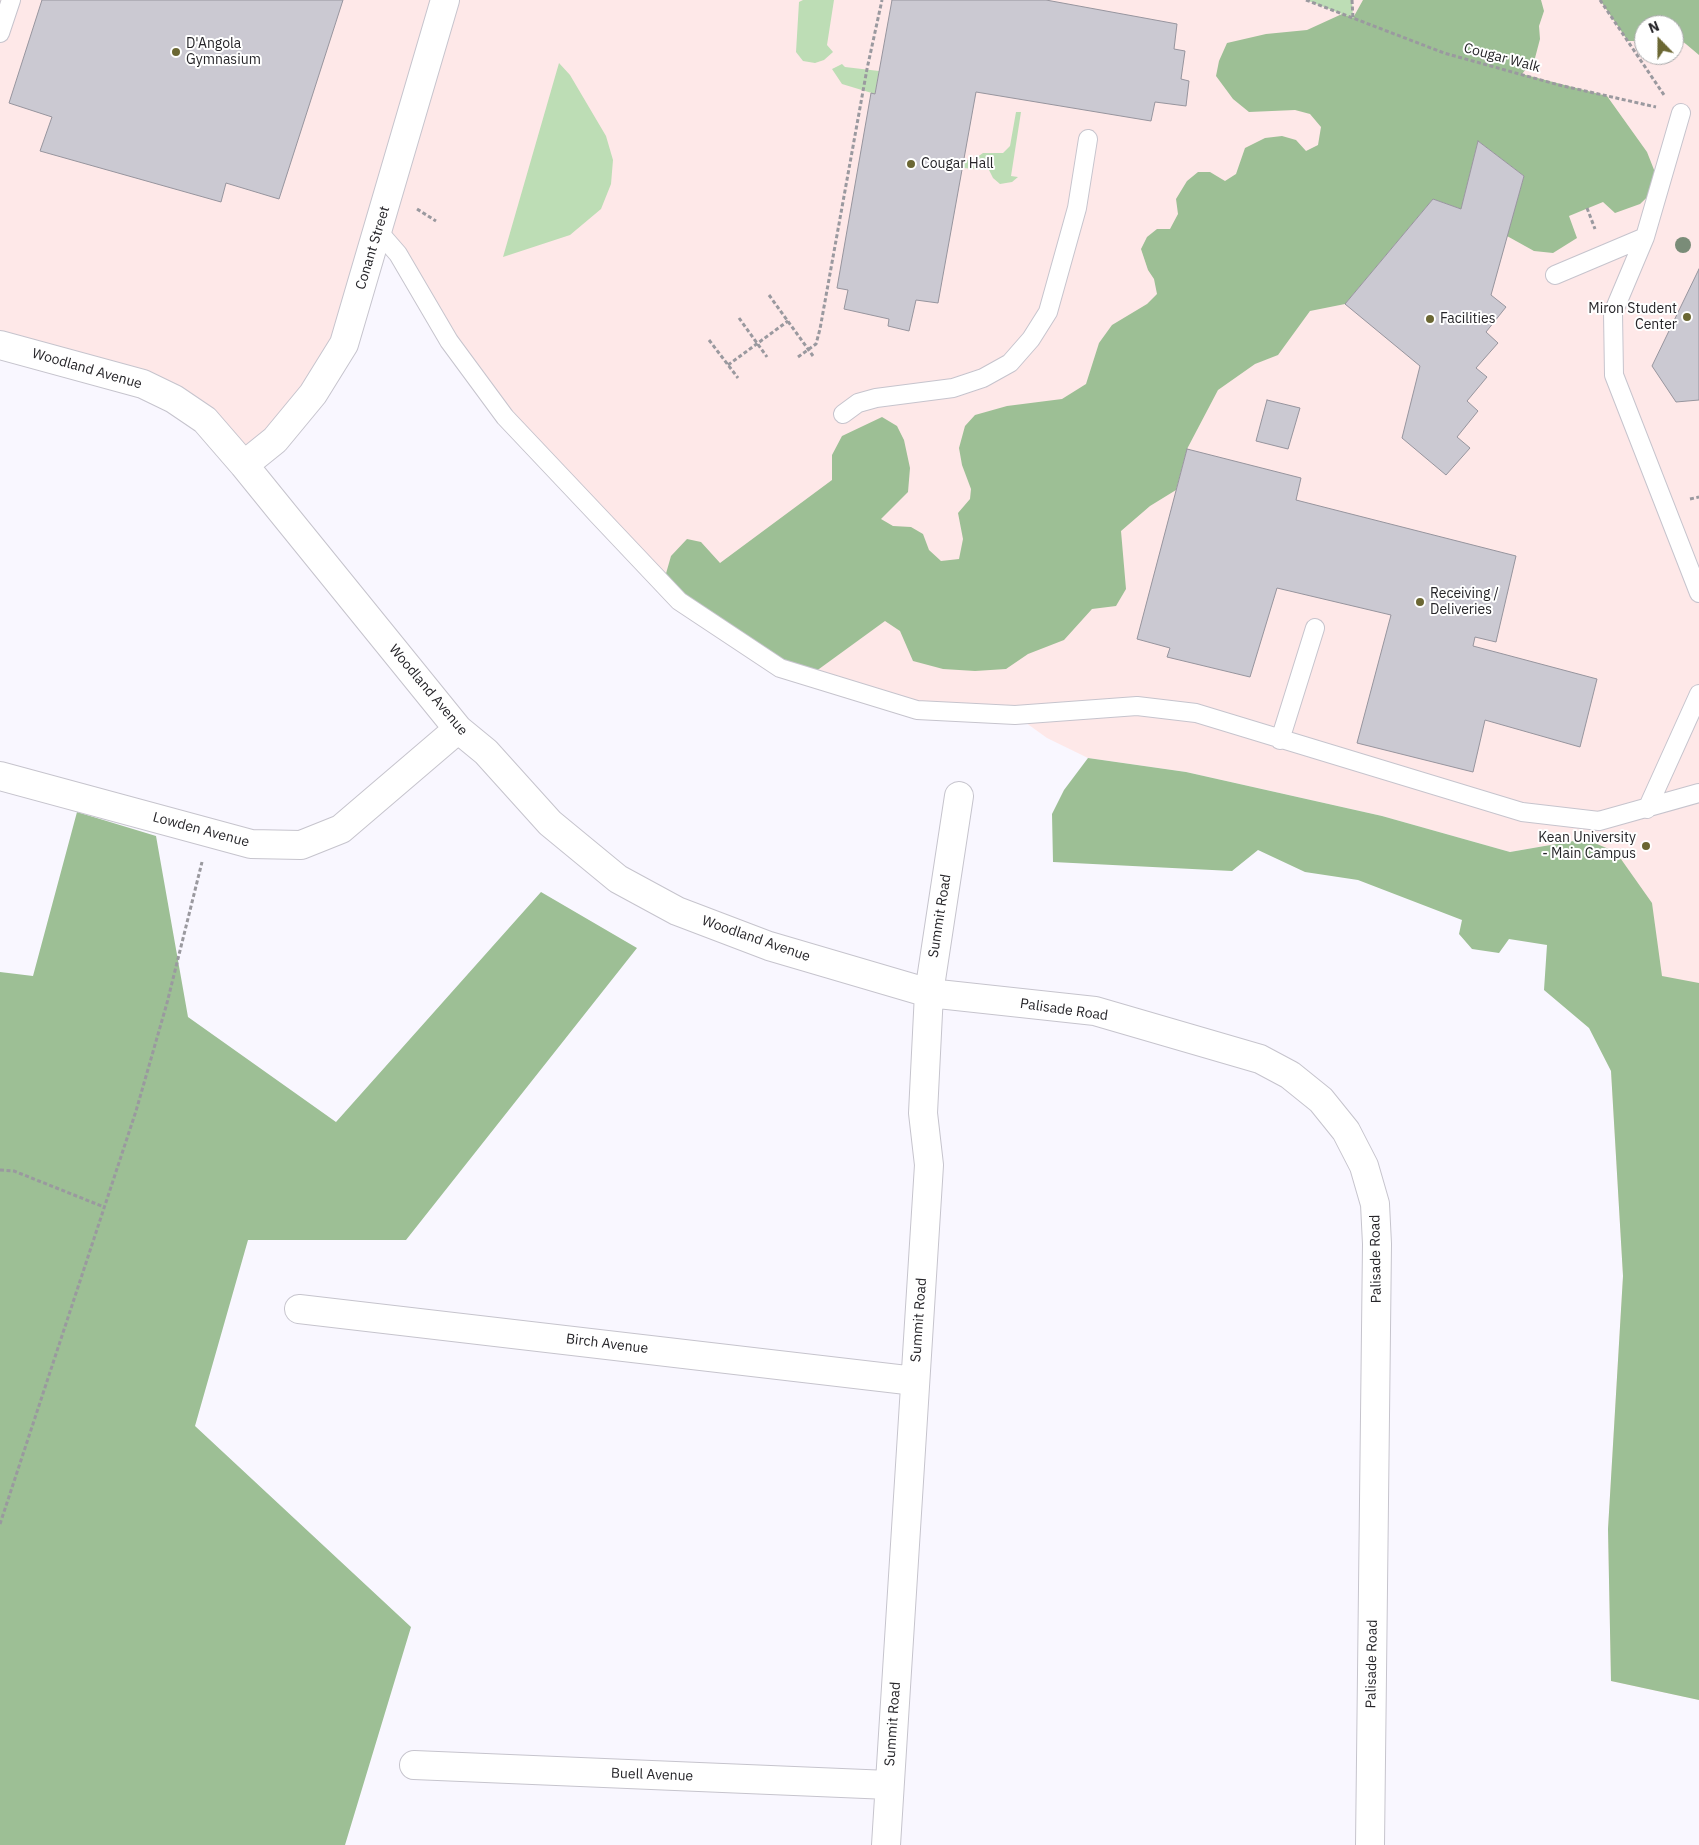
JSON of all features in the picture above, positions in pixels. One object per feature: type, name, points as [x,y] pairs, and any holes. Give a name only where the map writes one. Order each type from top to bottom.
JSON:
[{"type":"street","name":"Conant Street","points":[[244,465],[275,440],[313,394],[344,344],[445,0]]},
{"type":"street","name":"Woodland Avenue","points":[[0,345],[143,384],[174,399],[205,420],[244,465],[458,729],[486,752],[550,823],[618,879],[677,911],[769,946],[929,993]]},
{"type":"street","name":"Lowden Avenue","points":[[0,776],[251,844],[301,845],[341,829],[458,729]]},
{"type":"street","name":"Summit Road","points":[[886,1845],[929,1165],[923,1113],[929,993],[959,796]]},
{"type":"street","name":"Palisade Road","points":[[929,993],[1095,1011],[1260,1059],[1290,1075],[1321,1100],[1346,1130],[1367,1176],[1375,1204],[1377,1244],[1370,1845]]},
{"type":"street","name":"Birch Avenue","points":[[299,1309],[915,1381]]},
{"type":"street","name":"Buell Avenue","points":[[414,1766],[889,1785]]},
{"type":"lane","points":[[0,33],[11,0]]},
{"type":"lane","points":[[1679,112],[1645,237],[1613,313],[1614,374],[1699,593]]},
{"type":"lane","points":[[843,414],[858,403],[876,398],[953,388],[983,378],[1010,363],[1021,351],[1048,312],[1077,208],[1088,139]]},
{"type":"lane","points":[[378,231],[398,254],[449,341],[505,417],[679,601],[780,668],[917,710],[1015,714],[1137,706],[1196,713],[1522,812],[1599,820],[1699,794]]},
{"type":"lane","points":[[1555,276],[1645,237]]},
{"type":"lane","points":[[1280,740],[1314,628]]},
{"type":"lane","points":[[1647,809],[1699,694]]},
{"type":"path","points":[[798,357],[816,344],[820,329],[867,69],[882,0]]},
{"type":"path","name":"Cougar Walk","points":[[1306,0],[1444,53],[1559,85],[1679,112]]},
{"type":"path","points":[[1352,0],[1353,18]]},
{"type":"path","points":[[1600,0],[1679,112]]},
{"type":"path","points":[[415,208],[436,221]]},
{"type":"path","points":[[769,295],[813,356]]},
{"type":"path","points":[[738,318],[767,357]]},
{"type":"path","points":[[728,364],[788,321]]},
{"type":"path","points":[[709,340],[738,378]]},
{"type":"path","points":[[1690,500],[1699,497]]},
{"type":"path","points":[[0,1524],[136,1110],[165,1012],[210,833]]},
{"type":"path","points":[[0,1170],[14,1171],[104,1207]]},
{"type":"shaded area","name":"Kean University - Main Campus","points":[[0,0],[1699,0],[1699,1700],[1611,1681],[1608,1529],[1623,1276],[1611,1071],[1585,839],[1510,852],[1382,816],[1186,772],[1088,758],[1047,738],[1015,715],[917,710],[780,668],[679,601],[505,417],[378,232],[344,344],[244,465],[205,420],[0,345]]},
{"type":"green space","points":[[803,0],[834,0],[827,45],[833,52],[824,60],[815,63],[803,61],[796,52],[799,2]]},
{"type":"green space","points":[[1306,0],[1352,0],[1353,18],[1342,14]]},
{"type":"green space","points":[[1363,0],[1541,0],[1544,11],[1539,26],[1540,39],[1535,58],[1522,74],[1607,96],[1647,152],[1660,185],[1640,204],[1615,213],[1603,202],[1569,216],[1577,238],[1553,253],[1534,251],[1507,236],[1524,176],[1478,141],[1461,209],[1433,199],[1345,304],[1310,311],[1278,355],[1255,364],[1218,390],[1187,449],[1176,490],[1150,506],[1121,531],[1126,589],[1116,606],[1092,609],[1064,640],[1028,654],[1006,669],[975,671],[943,669],[913,661],[900,631],[885,621],[808,677],[663,584],[671,556],[687,539],[701,542],[720,563],[832,480],[832,455],[842,436],[882,417],[897,426],[904,440],[910,468],[908,492],[881,519],[893,526],[911,527],[923,534],[929,550],[941,561],[959,559],[963,539],[958,513],[970,499],[971,489],[962,465],[959,448],[965,426],[975,415],[1007,406],[1062,399],[1086,384],[1099,343],[1112,325],[1147,304],[1157,294],[1154,279],[1148,270],[1141,249],[1147,237],[1157,229],[1170,229],[1178,214],[1176,199],[1187,181],[1198,172],[1210,172],[1225,181],[1236,174],[1245,148],[1265,138],[1282,136],[1296,140],[1306,151],[1318,145],[1321,127],[1310,114],[1295,110],[1249,112],[1233,99],[1216,76],[1219,61],[1227,43],[1266,34],[1307,30],[1342,14],[1353,18]]},
{"type":"green space","points":[[1600,0],[1699,0],[1699,55],[1684,42],[1684,15],[1634,15],[1634,41],[1628,41]]},
{"type":"green space","points":[[559,63],[570,75],[606,136],[613,160],[611,184],[601,209],[570,235],[503,257]]},
{"type":"green space","points":[[842,64],[845,67],[879,71],[875,94],[842,84],[832,69]]},
{"type":"green space","points":[[1016,112],[1021,112],[1011,176],[1018,177],[1012,182],[1000,184],[993,178],[989,170],[963,168],[964,160],[973,160],[983,153],[1003,153],[1010,146]]},
{"type":"green space","points":[[1088,758],[1186,772],[1382,816],[1510,852],[1585,839],[1616,852],[1652,903],[1662,976],[1699,983],[1699,1700],[1611,1681],[1608,1529],[1623,1276],[1611,1071],[1589,1028],[1544,990],[1547,945],[1509,939],[1499,953],[1472,949],[1459,934],[1462,920],[1358,880],[1305,872],[1258,850],[1232,871],[1053,862],[1052,814],[1064,790]]},
{"type":"green space","points":[[77,812],[156,836],[188,1017],[336,1122],[541,892],[637,948],[406,1240],[248,1240],[195,1426],[411,1627],[345,1845],[0,1845],[0,972],[33,976]]},
{"type":"building","name":"D'Angola Gymnasium","points":[[42,0],[343,0],[279,199],[226,183],[221,202],[40,151],[52,117],[9,103]]},
{"type":"building","name":"Cougar Hall","points":[[892,0],[1046,0],[1177,24],[1174,49],[1185,51],[1181,79],[1189,81],[1186,106],[1155,102],[1151,121],[976,92],[938,303],[916,300],[909,331],[888,326],[889,319],[844,309],[848,290],[837,288],[871,93],[875,94]]},
{"type":"building","name":"Facilities","points":[[1478,141],[1524,176],[1491,295],[1506,307],[1486,332],[1498,343],[1476,368],[1487,377],[1467,401],[1478,411],[1457,437],[1470,448],[1446,475],[1402,438],[1420,366],[1345,304],[1433,199],[1461,209]]},
{"type":"building","name":"Miron Student Center","points":[[1699,269],[1699,400],[1676,402],[1652,366]]},
{"type":"building","points":[[1267,400],[1300,408],[1288,449],[1256,441]]},
{"type":"building","name":"Receiving / Deliveries","points":[[1187,449],[1301,478],[1296,500],[1516,556],[1496,642],[1475,637],[1473,646],[1597,679],[1580,747],[1485,720],[1473,772],[1357,743],[1391,615],[1277,588],[1250,677],[1167,657],[1170,648],[1137,639]]},
{"type":"place","name":"D'Angola Gymnasium","points":[[176,52]]},
{"type":"place","name":"Cougar Hall","points":[[911,164]]},
{"type":"place","name":"Miron Student Center","points":[[1687,317]]},
{"type":"place","name":"Facilities","points":[[1430,319]]},
{"type":"place","name":"Receiving / Deliveries","points":[[1420,602]]},
{"type":"place","name":"Kean University - Main Campus","points":[[1646,846]]}]
